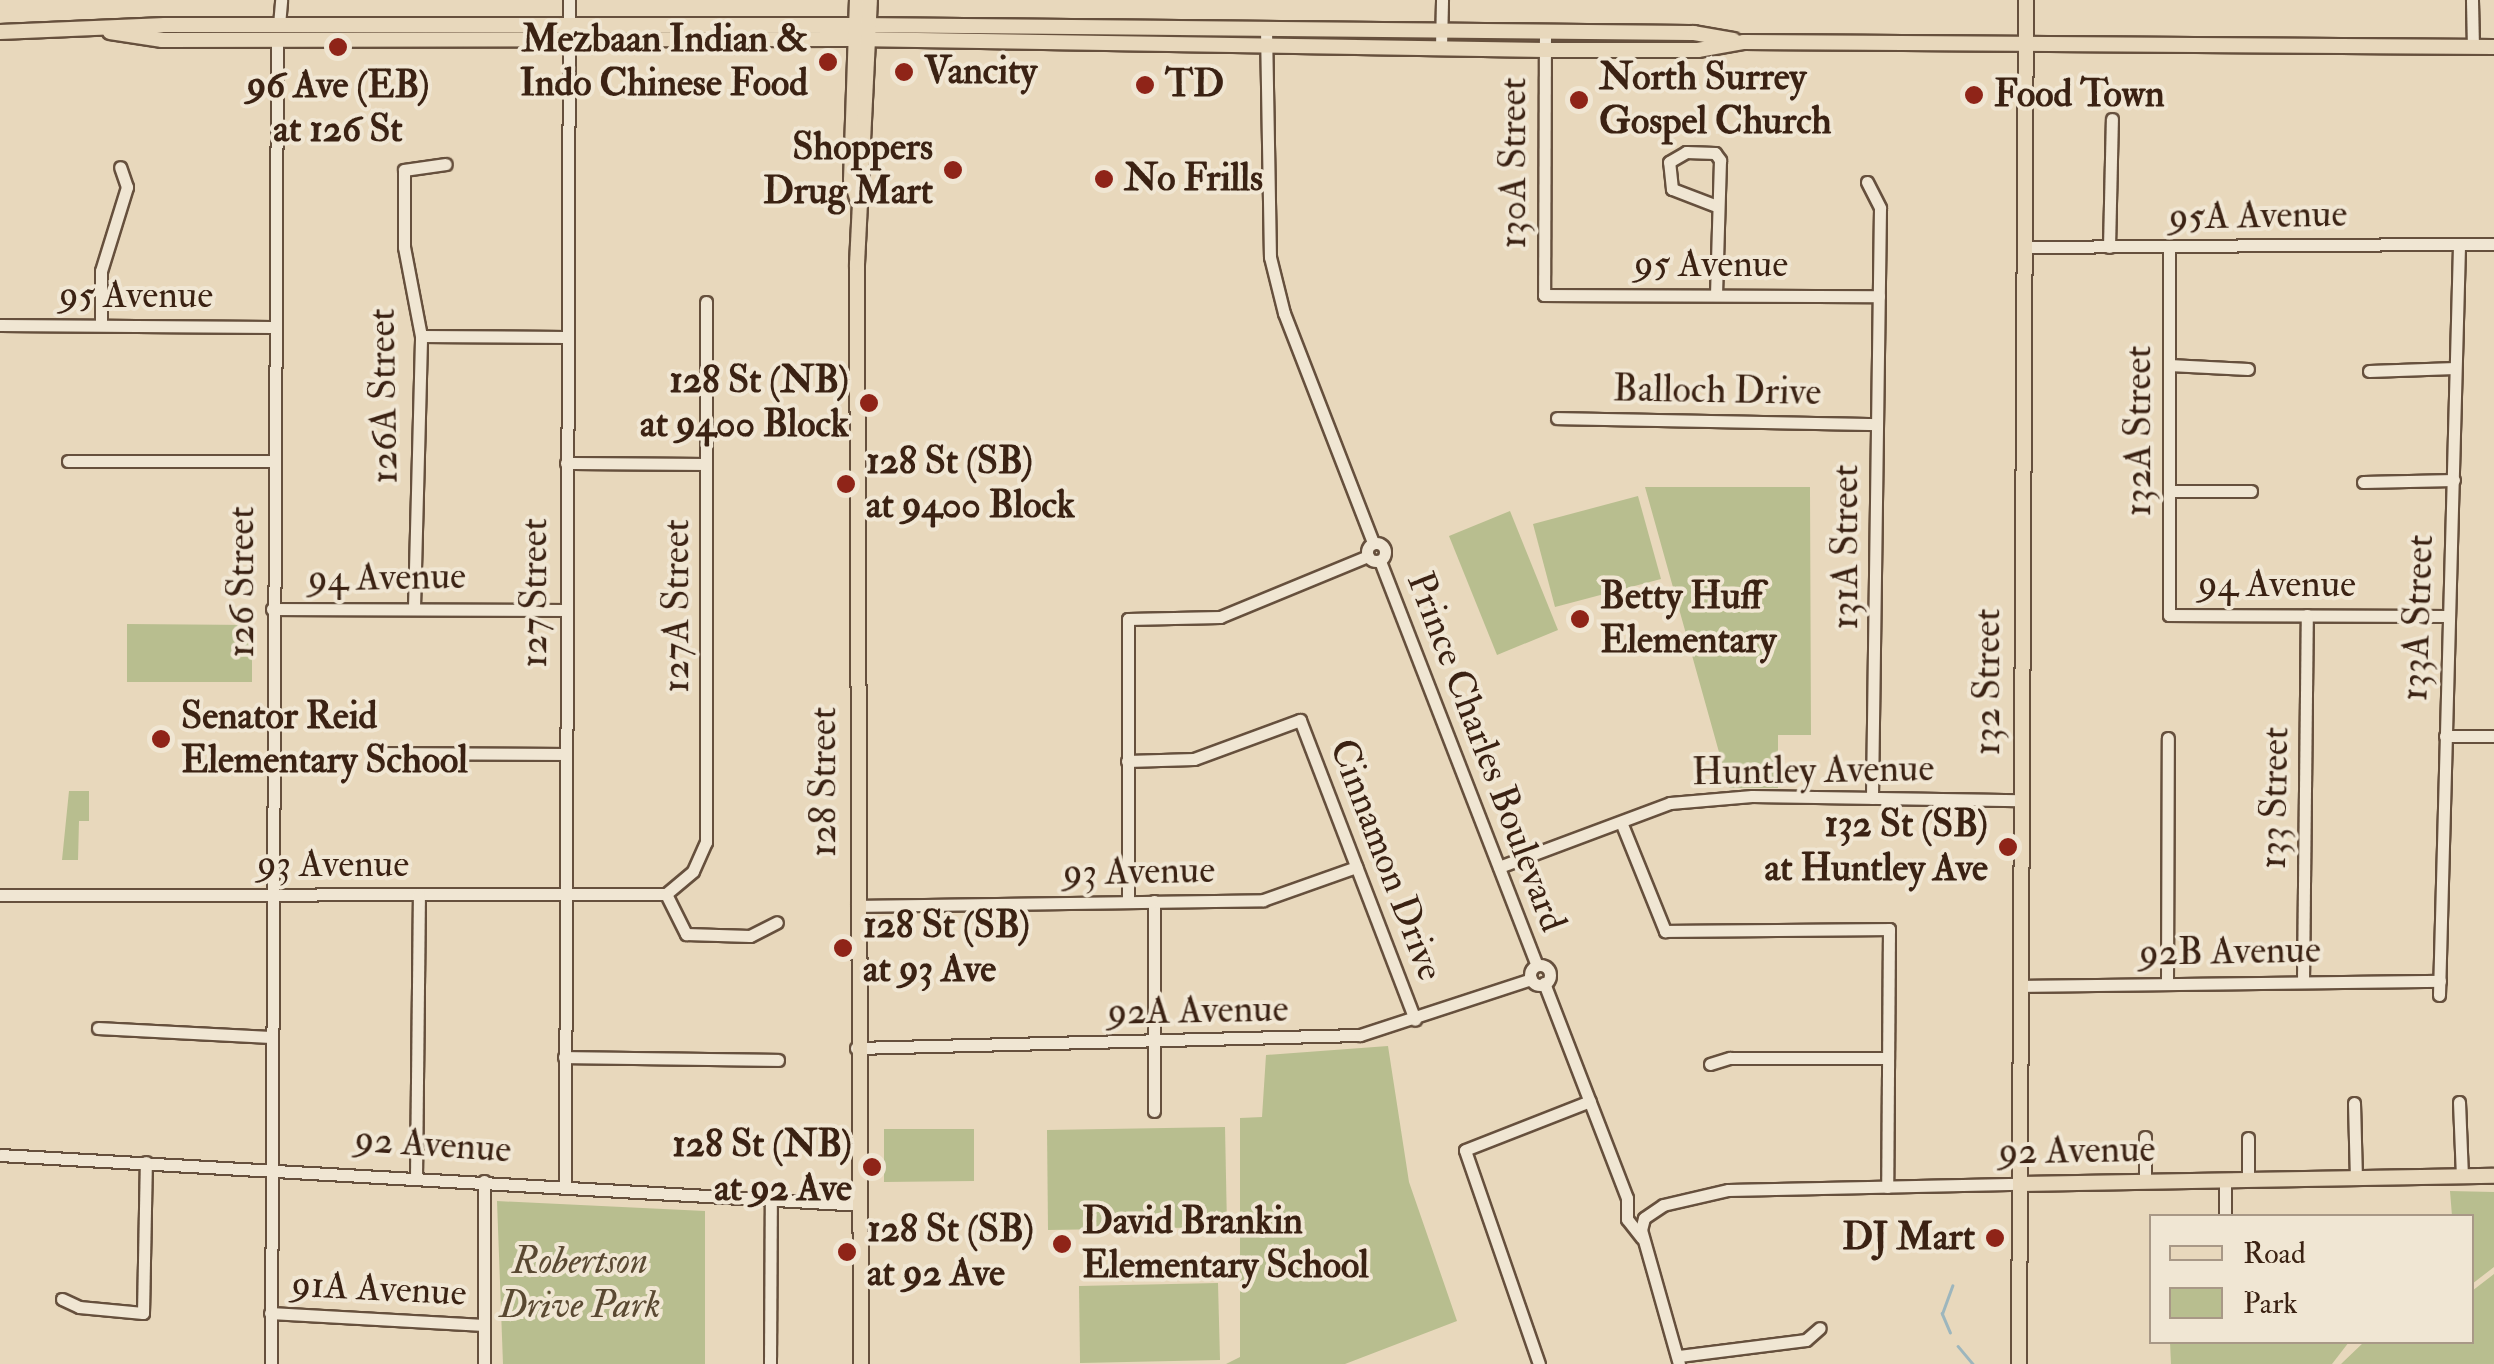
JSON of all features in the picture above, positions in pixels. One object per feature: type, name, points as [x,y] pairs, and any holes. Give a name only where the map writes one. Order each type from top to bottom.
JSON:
[{"type":"main road","name":"128 Street","points":[[857,0],[862,32]]},
{"type":"main road","name":"128 Street","points":[[861,1364],[856,1048],[858,200],[851,180],[862,32],[870,0]]},
{"type":"main road","name":"132 Street","points":[[2019,1364],[2026,0]]},
{"type":"main road","points":[[278,32],[304,25],[566,32]]},
{"type":"main road","points":[[1043,42],[1072,28]]},
{"type":"main road","points":[[0,32],[862,32],[1119,28],[1441,48],[1545,50],[1698,50],[1744,42],[2494,47]]},
{"type":"main road","points":[[1098,42],[1119,28]]},
{"type":"main road","points":[[862,32],[1098,42],[1442,30],[1694,33],[1744,42]]},
{"type":"main road","name":"92 Avenue","points":[[2020,1184],[2494,1176]]},
{"type":"street","name":"126 Street","points":[[271,1364],[271,460],[281,0]]},
{"type":"street","name":"127 Street","points":[[564,1186],[569,0]]},
{"type":"street","points":[[1441,48],[1442,0]]},
{"type":"street","points":[[2472,0],[2473,47]]},
{"type":"street","name":"130A Street","points":[[1544,294],[1546,32]]},
{"type":"street","name":"Prince Charles Boulevard","points":[[1266,37],[1270,257],[1284,313],[1537,966],[1548,970],[1544,983],[1635,1212],[1679,1360]]},
{"type":"street","points":[[2108,247],[2112,119]]},
{"type":"street","points":[[1714,205],[1672,189],[1669,162],[1686,152],[1715,153],[1720,160],[1714,205],[1716,295]]},
{"type":"street","name":"126A Street","points":[[414,608],[420,336],[404,247],[404,170],[446,164]]},
{"type":"street","points":[[101,326],[101,271],[128,187],[120,166]]},
{"type":"street","name":"131A Street","points":[[1867,182],[1880,208],[1872,798]]},
{"type":"street","name":"133A Street","points":[[2440,988],[2444,616],[2454,480],[2459,244]]},
{"type":"street","name":"95A Avenue","points":[[2024,247],[2494,244]]},
{"type":"street","name":"132A Street","points":[[2169,248],[2169,615]]},
{"type":"street","name":"95 Avenue","points":[[1544,294],[1879,296]]},
{"type":"street","name":"127A Street","points":[[666,894],[693,871],[706,842],[706,302]]},
{"type":"street","name":"95 Avenue","points":[[0,325],[272,328]]},
{"type":"street","points":[[420,336],[565,336]]},
{"type":"street","points":[[2169,365],[2248,369]]},
{"type":"street","points":[[2369,371],[2455,368]]},
{"type":"street","name":"Balloch Drive","points":[[1557,418],[1876,424]]},
{"type":"street","points":[[68,460],[271,460]]},
{"type":"street","points":[[566,464],[706,464]]},
{"type":"street","points":[[2363,482],[2454,480]]},
{"type":"street","points":[[2169,492],[2251,492]]},
{"type":"street","points":[[1128,901],[1128,620],[1220,617],[1374,553]]},
{"type":"street","name":"94 Avenue","points":[[272,609],[564,610]]},
{"type":"street","name":"94 Avenue","points":[[2169,615],[2444,616]]},
{"type":"street","name":"133 Street","points":[[2303,981],[2306,615]]},
{"type":"street","name":"Cinnamon Drive","points":[[1127,761],[1194,759],[1300,720],[1414,1020]]},
{"type":"street","points":[[2445,736],[2494,736]]},
{"type":"street","points":[[2167,983],[2168,738]]},
{"type":"street","points":[[373,753],[563,754]]},
{"type":"street","name":"Huntley Avenue","points":[[1499,867],[1670,803],[1716,797],[2020,800]]},
{"type":"street","points":[[1620,822],[1664,931],[1889,929],[1888,1187]]},
{"type":"street","name":"93 Avenue","points":[[857,906],[1263,900],[1356,867]]},
{"type":"street","points":[[416,1177],[418,894]]},
{"type":"street","points":[[666,894],[686,934],[750,936],[777,922]]},
{"type":"street","name":"93 Avenue","points":[[0,895],[666,894]]},
{"type":"street","points":[[1154,901],[1154,1111]]},
{"type":"street","points":[[1537,966],[1531,979],[1544,983]]},
{"type":"street","name":"92A Avenue","points":[[856,1048],[1344,1037],[1414,1020],[1531,979]]},
{"type":"street","name":"92B Avenue","points":[[2020,986],[2303,981],[2440,988]]},
{"type":"street","points":[[98,1028],[270,1037]]},
{"type":"street","points":[[564,1057],[778,1060]]},
{"type":"street","points":[[1710,1064],[1730,1058],[1888,1058]]},
{"type":"street","points":[[1534,1362],[1465,1150],[1590,1101]]},
{"type":"street","points":[[2459,1102],[2462,1176]]},
{"type":"street","points":[[2354,1104],[2356,1178]]},
{"type":"street","points":[[2144,1182],[2145,1137]]},
{"type":"street","points":[[2248,1138],[2248,1180]]},
{"type":"street","name":"92 Avenue","points":[[0,1155],[861,1204]]},
{"type":"street","points":[[62,1299],[79,1307],[143,1314],[146,1162]]},
{"type":"street","points":[[2225,1181],[2225,1214]]},
{"type":"street","points":[[484,1182],[484,1364]]},
{"type":"street","name":"92 Avenue","points":[[1635,1212],[1728,1190],[2020,1184]]},
{"type":"street","points":[[770,1364],[771,1200]]},
{"type":"street","name":"91A Avenue","points":[[270,1313],[484,1326]]},
{"type":"street","points":[[1679,1360],[1806,1340],[1820,1328]]},
{"type":"green space","points":[[1645,487],[1810,487],[1811,735],[1778,735],[1778,788],[1729,788]]},
{"type":"green space","points":[[1638,496],[1661,579],[1555,607],[1533,524]]},
{"type":"green space","points":[[1510,511],[1558,630],[1497,655],[1449,536]]},
{"type":"green space","points":[[127,624],[252,625],[252,682],[127,682]]},
{"type":"green space","points":[[69,791],[89,791],[89,821],[79,821],[78,860],[62,860]]},
{"type":"green space","points":[[1388,1046],[1409,1182],[1457,1321],[1345,1364],[1226,1364],[1240,1357],[1240,1118],[1262,1117],[1266,1055]]},
{"type":"green space","points":[[1225,1127],[1227,1227],[1048,1230],[1047,1130]]},
{"type":"green space","points":[[884,1129],[974,1129],[974,1181],[884,1182]]},
{"type":"green space","points":[[2450,1191],[2494,1192],[2494,1267],[2474,1282],[2474,1214],[2452,1214]]},
{"type":"green space","name":"Robertson Drive Park","points":[[497,1201],[705,1211],[705,1364],[503,1364]]},
{"type":"green space","points":[[2494,1274],[2494,1364],[2341,1364],[2362,1344],[2474,1344],[2474,1289]]},
{"type":"green space","points":[[1218,1283],[1220,1360],[1080,1363],[1079,1286]]},
{"type":"green space","points":[[2170,1344],[2347,1344],[2332,1364],[2171,1364]]},
{"type":"waterway","points":[[1950,1333],[1942,1314],[1952,1286]]},
{"type":"waterway","points":[[1958,1346],[1973,1364]]},
{"type":"place","name":"96 Ave (EB) at 126 St","points":[[338,47]]},
{"type":"place","name":"Mezbaan Indian & Indo Chinese Food","points":[[828,62]]},
{"type":"place","name":"Vancity","points":[[904,72]]},
{"type":"place","name":"TD","points":[[1145,85]]},
{"type":"place","name":"Food Town","points":[[1974,95]]},
{"type":"place","name":"North Surrey Gospel Church","points":[[1579,100]]},
{"type":"place","name":"Shoppers Drug Mart","points":[[953,170]]},
{"type":"place","name":"No Frills","points":[[1104,179]]},
{"type":"place","name":"128 St (NB) at 9400 Block","points":[[869,403]]},
{"type":"place","name":"128 St (SB) at 9400 Block","points":[[846,484]]},
{"type":"place","name":"Betty Huff Elementary","points":[[1580,619]]},
{"type":"place","name":"Senator Reid Elementary School","points":[[161,739]]},
{"type":"place","name":"132 St (SB) at Huntley Ave","points":[[2008,847]]},
{"type":"place","name":"128 St (SB) at 93 Ave","points":[[843,948]]},
{"type":"place","name":"128 St (NB) at 92 Ave","points":[[872,1167]]},
{"type":"place","name":"DJ Mart","points":[[1995,1238]]},
{"type":"place","name":"David Brankin Elementary School","points":[[1062,1244]]},
{"type":"place","name":"128 St (SB) at 92 Ave","points":[[847,1252]]}]
